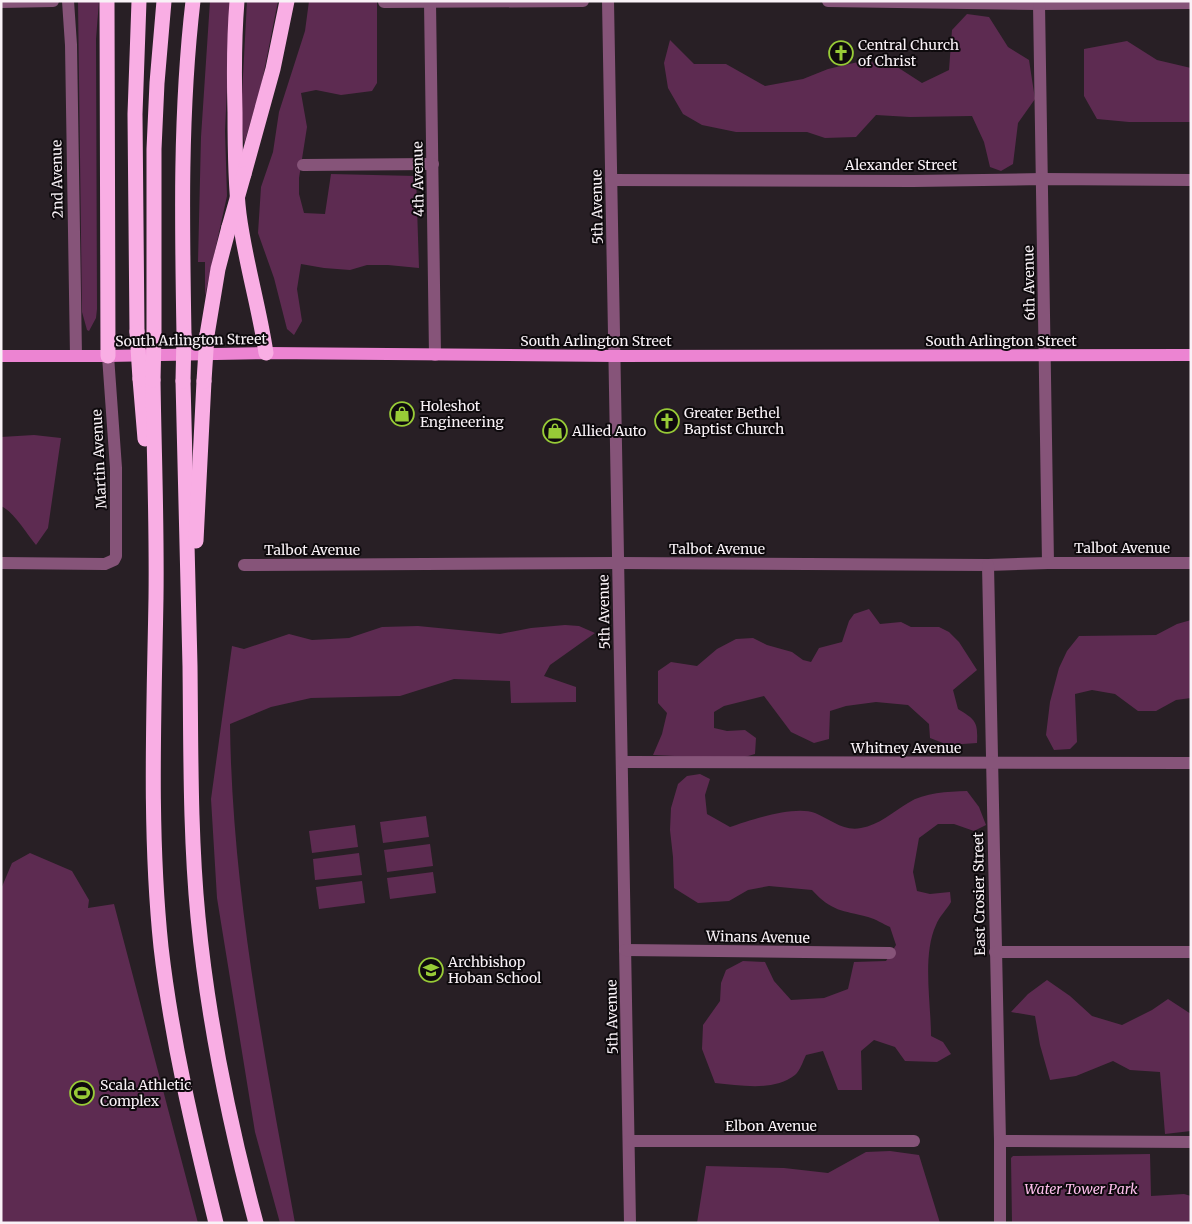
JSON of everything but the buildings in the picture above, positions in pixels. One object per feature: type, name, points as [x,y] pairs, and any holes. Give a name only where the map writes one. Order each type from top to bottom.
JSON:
[{"type":"highway","points":[[107,1],[108,356]]},
{"type":"highway","points":[[139,1],[135,124],[137,332],[147,380],[156,567],[153,795],[158,915],[177,1056],[189,1114],[216,1223]]},
{"type":"highway","points":[[147,380],[154,335],[154,149],[164,1]]},
{"type":"highway","points":[[193,1],[185,85],[183,140],[183,381],[192,791],[198,917],[222,1084],[256,1223]]},
{"type":"highway","points":[[237,1],[234,60],[235,143],[239,213],[246,258],[266,353]]},
{"type":"highway","points":[[189,650],[195,573],[207,335],[218,269],[273,69],[287,1]]},
{"type":"main road","name":"South Arlington Street","points":[[1,356],[266,353],[614,356],[1191,356]]},
{"type":"street","points":[[1,2],[52,1]]},
{"type":"street","name":"2nd Avenue","points":[[68,1],[71,45],[76,356]]},
{"type":"street","points":[[384,2],[583,1]]},
{"type":"street","name":"5th Avenue","points":[[608,1],[630,1223]]},
{"type":"street","points":[[828,1],[1039,4],[1191,3]]},
{"type":"street","name":"4th Avenue","points":[[430,2],[435,355]]},
{"type":"street","name":"6th Avenue","points":[[1039,4],[1048,460],[1048,562]]},
{"type":"street","points":[[303,165],[433,164]]},
{"type":"street","name":"Alexander Street","points":[[611,180],[1191,180]]},
{"type":"street","name":"Martin Avenue","points":[[1,563],[105,564],[114,560],[118,551],[116,468],[108,356]]},
{"type":"street","name":"Talbot Avenue","points":[[244,565],[618,563],[988,565],[1048,562],[1191,563]]},
{"type":"street","name":"East Crosier Street","points":[[988,565],[1000,1223]]},
{"type":"street","name":"Whitney Avenue","points":[[622,762],[1191,763]]},
{"type":"street","name":"Winans Avenue","points":[[626,950],[890,952]]},
{"type":"street","points":[[996,952],[1191,952]]},
{"type":"street","name":"Elbon Avenue","points":[[629,1141],[914,1141]]},
{"type":"street","points":[[1000,1141],[1191,1142]]},
{"type":"green space","points":[[78,1],[99,1],[96,39],[97,309],[96,318],[89,331],[87,330],[82,312]]},
{"type":"green space","points":[[210,1],[231,1],[225,131],[227,196],[205,296],[205,262],[198,262],[201,137]]},
{"type":"green space","points":[[247,1],[278,1],[261,87],[244,144],[241,113]]},
{"type":"green space","points":[[309,1],[377,1],[377,83],[372,91],[341,95],[316,90],[301,93],[307,127],[299,178],[299,194],[304,213],[325,214],[331,174],[416,176],[419,268],[367,265],[350,270],[301,264],[297,289],[302,321],[294,335],[287,329],[274,278],[258,233],[261,187],[273,152],[279,112],[305,31]]},
{"type":"green space","points":[[967,14],[989,17],[1008,47],[1029,60],[1035,99],[1018,123],[1013,164],[1001,171],[990,167],[984,142],[972,116],[910,117],[876,115],[856,137],[825,138],[807,132],[736,132],[702,125],[683,114],[668,88],[664,63],[670,40],[694,64],[726,64],[765,86],[803,79],[828,69],[858,62],[891,63],[922,83],[949,70],[952,30]]},
{"type":"green space","points":[[1127,41],[1157,60],[1191,68],[1191,122],[1129,122],[1097,119],[1084,96],[1084,49]]},
{"type":"green space","points":[[34,435],[61,438],[48,528],[36,545],[15,518],[1,506],[1,437]]},
{"type":"green space","points":[[869,609],[880,624],[901,622],[911,627],[939,627],[949,632],[959,642],[977,670],[953,690],[958,709],[975,722],[977,743],[948,745],[930,738],[929,724],[908,705],[876,702],[846,706],[830,711],[829,739],[814,743],[791,732],[764,696],[724,706],[714,712],[714,728],[727,731],[745,730],[756,738],[755,754],[738,759],[653,755],[662,734],[667,713],[658,703],[658,671],[671,662],[697,666],[717,649],[736,639],[753,638],[767,645],[792,652],[803,660],[811,662],[819,648],[842,642],[849,621],[854,614]]},
{"type":"green space","points":[[1191,620],[1191,698],[1176,700],[1156,711],[1138,711],[1115,694],[1092,690],[1075,694],[1077,742],[1070,749],[1054,750],[1046,735],[1050,702],[1059,668],[1067,651],[1079,636],[1156,635],[1177,624]]},
{"type":"green space","points":[[565,625],[579,626],[595,633],[550,665],[544,676],[576,687],[576,702],[511,703],[510,681],[454,679],[400,696],[311,698],[271,707],[230,724],[237,850],[252,975],[295,1223],[280,1223],[255,1132],[217,898],[211,799],[232,646],[244,649],[289,634],[312,640],[349,638],[382,627],[418,626],[500,634],[531,628]]},
{"type":"green space","points":[[700,774],[710,779],[705,795],[707,814],[730,827],[772,814],[806,811],[815,813],[843,827],[855,829],[880,821],[915,799],[936,793],[967,791],[979,807],[986,825],[974,831],[954,824],[938,824],[919,838],[913,872],[917,891],[930,894],[950,892],[951,902],[937,922],[932,937],[929,950],[928,979],[931,1036],[943,1042],[951,1054],[937,1062],[905,1061],[895,1047],[874,1040],[861,1051],[862,1090],[838,1090],[823,1051],[806,1055],[795,1075],[777,1084],[745,1086],[715,1083],[702,1049],[703,1025],[720,1001],[721,983],[726,970],[743,961],[765,962],[774,981],[791,1000],[824,998],[848,989],[854,962],[886,961],[896,945],[890,927],[871,918],[838,909],[826,903],[812,890],[769,886],[748,890],[729,901],[698,903],[674,888],[670,830],[671,808],[678,784],[687,776]]},
{"type":"green space","points":[[426,816],[429,837],[383,843],[380,822]]},
{"type":"green space","points":[[355,825],[358,847],[312,853],[309,831]]},
{"type":"green space","points":[[430,844],[433,866],[387,872],[384,850]]},
{"type":"green space","name":"Scala Athletic Complex","points":[[30,853],[72,871],[89,900],[88,908],[114,904],[198,1223],[1,1223],[1,889],[12,863]]},
{"type":"green space","points":[[359,853],[362,875],[315,880],[313,859]]},
{"type":"green space","points":[[433,872],[436,893],[390,899],[387,878]]},
{"type":"green space","points":[[362,881],[365,903],[319,909],[316,887]]},
{"type":"green space","points":[[1047,980],[1070,996],[1092,1016],[1122,1025],[1152,1010],[1168,999],[1191,1014],[1191,1131],[1165,1134],[1160,1072],[1130,1070],[1113,1061],[1076,1076],[1050,1080],[1040,1045],[1035,1016],[1011,1012],[1028,994]]},
{"type":"green space","points":[[890,1151],[919,1155],[940,1223],[697,1223],[706,1166],[784,1168],[828,1173],[866,1152]]},
{"type":"green space","name":"Water Tower Park","points":[[1150,1154],[1151,1196],[1184,1194],[1191,1196],[1191,1223],[1012,1223],[1011,1158],[1013,1156]]},
{"type":"place","name":"Central Church of Christ","points":[[841,53]]},
{"type":"place","name":"Holeshot Engineering","points":[[402,414]]},
{"type":"place","name":"Greater Bethel Baptist Church","points":[[667,421]]},
{"type":"place","name":"Allied Auto","points":[[555,431]]},
{"type":"place","name":"Archbishop Hoban School","points":[[431,970]]},
{"type":"place","name":"Scala Athletic Complex","points":[[82,1093]]}]
